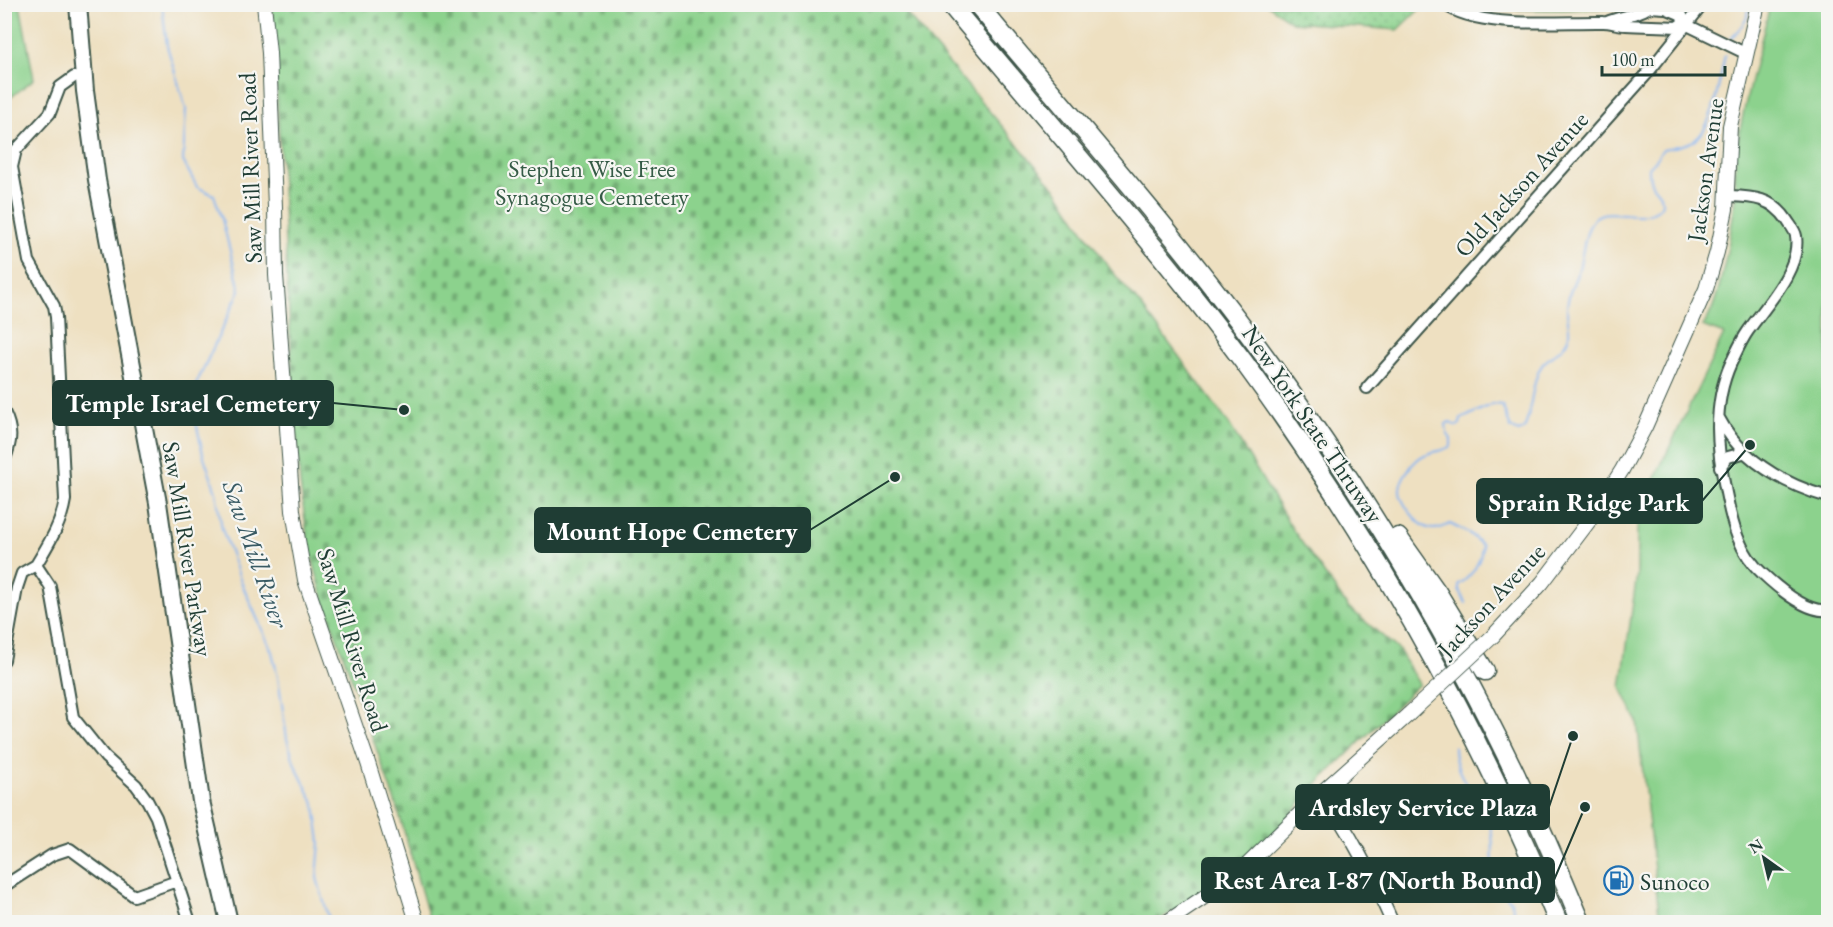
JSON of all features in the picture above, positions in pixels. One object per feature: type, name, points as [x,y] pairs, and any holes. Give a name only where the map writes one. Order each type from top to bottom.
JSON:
[{"type":"highway","name":"Saw Mill River Parkway","points":[[68,4],[74,77],[92,211],[127,387],[153,535],[191,802],[219,922]]},
{"type":"highway","name":"Saw Mill River Parkway","points":[[78,4],[85,91],[97,180],[161,522],[201,801],[229,922]]},
{"type":"highway","name":"New York State Thruway","points":[[950,4],[1182,282],[1261,386],[1329,485],[1397,596],[1455,701],[1512,817],[1558,922]]},
{"type":"highway","name":"New York State Thruway","points":[[977,4],[1198,270],[1271,364],[1323,439],[1393,548],[1462,669],[1524,794],[1581,922]]},
{"type":"highway","points":[[1323,439],[1421,568],[1485,671]]},
{"type":"main road","name":"Saw Mill River Road","points":[[264,4],[275,189],[276,275],[293,511],[305,580],[368,763],[417,922]]},
{"type":"main road","name":"Jackson Avenue","points":[[1167,922],[1247,865],[1321,793],[1493,636],[1542,583],[1592,517],[1622,470],[1645,427],[1706,289],[1718,252],[1727,196],[1727,151],[1730,126],[1758,4]]},
{"type":"street","points":[[1444,4],[1475,19],[1523,22],[1607,22],[1617,25],[1677,27],[1686,24]]},
{"type":"street","name":"Old Jackson Avenue","points":[[1367,388],[1638,84],[1703,4]]},
{"type":"street","points":[[1607,22],[1637,11],[1644,11],[1649,7],[1665,8],[1667,12],[1682,15],[1686,24],[1747,54]]},
{"type":"street","points":[[1644,11],[1645,26]]},
{"type":"street","points":[[1664,26],[1667,12]]},
{"type":"street","points":[[4,660],[17,588],[22,573],[36,565],[58,528],[63,516],[65,501],[56,317],[54,306],[29,261],[12,167],[16,150],[50,113],[60,87],[74,77]]},
{"type":"street","points":[[1727,196],[1769,201],[1784,216],[1796,234],[1796,254],[1788,275],[1746,334],[1730,365],[1717,416],[1720,467],[1731,518],[1750,563],[1779,589],[1815,610],[1828,621]]},
{"type":"street","points":[[4,412],[12,436],[4,461]]},
{"type":"street","points":[[1717,416],[1743,453],[1756,463],[1809,491],[1828,497]]},
{"type":"street","points":[[1720,467],[1728,457],[1743,453]]},
{"type":"street","points":[[36,565],[50,586],[73,717],[105,757],[136,785],[147,800],[156,817],[190,922]]},
{"type":"street","points":[[1815,610],[1828,610]]},
{"type":"street","points":[[1321,793],[1338,815],[1355,845],[1392,922]]},
{"type":"street","points":[[4,886],[52,855],[70,849],[134,896],[177,881]]},
{"type":"green space","points":[[5,4],[20,5],[34,79],[5,102]]},
{"type":"green space","name":"Stephen Wise Free Synagogue Cemetery","points":[[292,4],[899,5],[1058,192],[1111,270],[1143,308],[1229,424],[1293,530],[1347,606],[1399,650],[1419,684],[1316,785],[1279,829],[1213,888],[1155,922],[430,922],[398,810],[324,601],[308,542],[300,483],[293,385],[272,8]]},
{"type":"green space","points":[[1268,5],[1424,5],[1398,30],[1292,22]]},
{"type":"green space","points":[[1464,5],[1654,5],[1652,7],[1562,10],[1471,9]]},
{"type":"green space","points":[[1770,5],[1828,5],[1828,922],[1660,922],[1637,721],[1621,688],[1637,574],[1639,511],[1724,334],[1702,326],[1714,303],[1724,266],[1734,210],[1740,130]]},
{"type":"waterway","name":"Saw Mill River","points":[[162,4],[167,46],[186,109],[183,161],[197,187],[214,195],[240,290],[194,389],[194,413],[203,454],[216,492],[222,529],[242,584],[272,652],[287,739],[295,765],[315,805],[320,842],[317,878],[330,922]]},
{"type":"waterway","points":[[1731,38],[1746,19],[1749,4]]},
{"type":"waterway","points":[[1466,603],[1459,590],[1459,584],[1475,568],[1482,545],[1470,534],[1450,524],[1434,529],[1419,522],[1401,497],[1400,488],[1403,479],[1420,457],[1451,446],[1446,424],[1449,422],[1457,426],[1461,419],[1493,404],[1502,405],[1511,428],[1518,432],[1524,430],[1539,370],[1568,339],[1568,297],[1578,272],[1586,234],[1591,223],[1596,217],[1604,214],[1640,215],[1650,213],[1661,206],[1662,198],[1651,182],[1649,168],[1663,149],[1691,142],[1699,137],[1710,117],[1725,55]]},
{"type":"waterway","points":[[1454,746],[1462,777],[1490,826],[1493,839],[1494,878],[1498,887],[1511,902],[1515,922]]},
{"type":"place","name":"Temple Israel Cemetery","points":[[404,410]]},
{"type":"place","name":"Sprain Ridge Park","points":[[1750,445]]},
{"type":"place","name":"Mount Hope Cemetery","points":[[895,477]]},
{"type":"place","name":"Ardsley Service Plaza","points":[[1573,736]]},
{"type":"place","name":"Rest Area I-87 (North Bound)","points":[[1585,807]]},
{"type":"place","name":"Sunoco","points":[[1619,881]]}]
